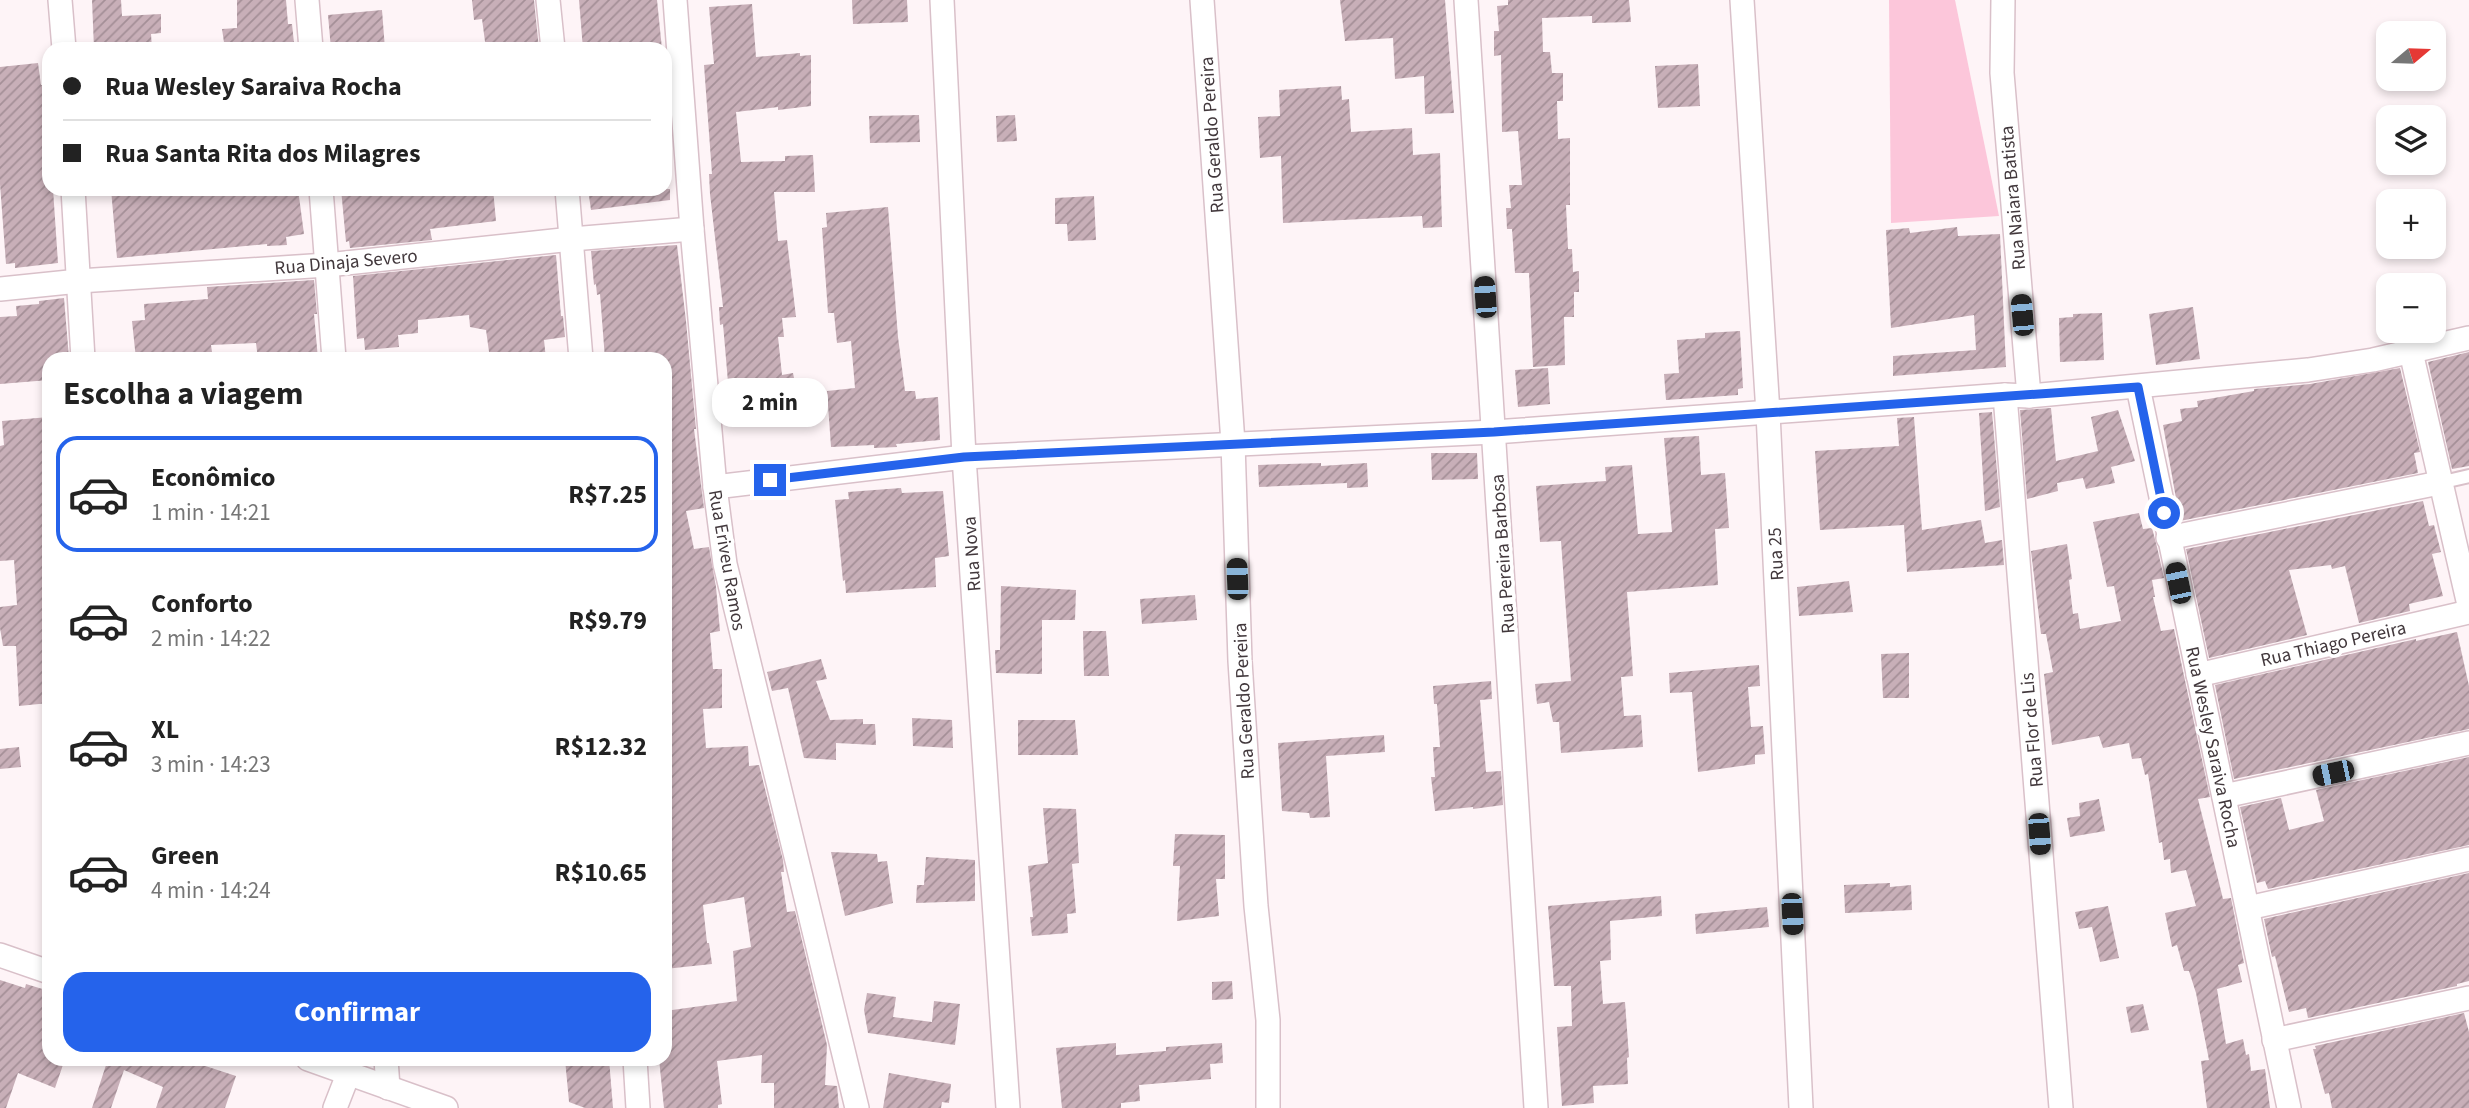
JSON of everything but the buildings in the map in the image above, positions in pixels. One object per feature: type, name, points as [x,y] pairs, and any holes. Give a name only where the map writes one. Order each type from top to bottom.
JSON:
[{"type":"street","points":[[60,0],[63,42]]},
{"type":"street","points":[[307,0],[310,42]]},
{"type":"street","points":[[548,0],[552,42]]},
{"type":"street","name":"Rua Eriveu Ramos","points":[[675,0],[692,229],[724,564],[857,1108]]},
{"type":"street","name":"Rua Nova","points":[[942,0],[964,457],[1008,1108]]},
{"type":"street","name":"Rua Geraldo Pereira","points":[[1202,0],[1233,443],[1240,662],[1256,906],[1268,1020],[1268,1108]]},
{"type":"street","name":"Rua Pereira Barbosa","points":[[1466,0],[1536,1108]]},
{"type":"street","name":"Rua 25","points":[[1742,0],[1768,413],[1801,1108]]},
{"type":"street","name":"Rua Naiara Batista","points":[[2003,0],[2002,73],[2029,396]]},
{"type":"street","points":[[73,196],[83,352]]},
{"type":"street","points":[[322,196],[333,352]]},
{"type":"street","points":[[568,196],[580,352]]},
{"type":"street","name":"Rua Dinaja Severo","points":[[0,289],[79,281],[327,265],[692,229]]},
{"type":"street","points":[[715,487],[964,457],[1494,432],[2138,387],[2308,370],[2411,352],[2469,338]]},
{"type":"street","points":[[2411,352],[2469,605]]},
{"type":"street","name":"Rua Wesley Saraiva Rocha","points":[[2138,387],[2289,1108]]},
{"type":"street","name":"Rua Flor de Lis","points":[[2005,395],[2061,1108]]},
{"type":"street","points":[[2168,538],[2439,483]]},
{"type":"street","name":"Rua Thiago Pereira","points":[[2198,675],[2469,612]]},
{"type":"street","points":[[2224,796],[2469,743]]},
{"type":"street","points":[[2248,908],[2469,859]]},
{"type":"street","points":[[0,955],[42,970]]},
{"type":"street","points":[[2274,1040],[2469,998]]},
{"type":"street","points":[[330,1066],[446,1108]]},
{"type":"street","points":[[386,1066],[388,1088]]},
{"type":"street","points":[[635,1066],[638,1108]]},
{"type":"street","points":[[335,1108],[349,1072]]},
{"type":"lane","points":[[2439,483],[2469,476]]},
{"type":"shaded area","points":[[1889,0],[1955,0],[1999,216],[1891,223]]},
{"type":"route","points":[[770,480],[964,457],[1494,432],[2138,387],[2164,513]]}]
